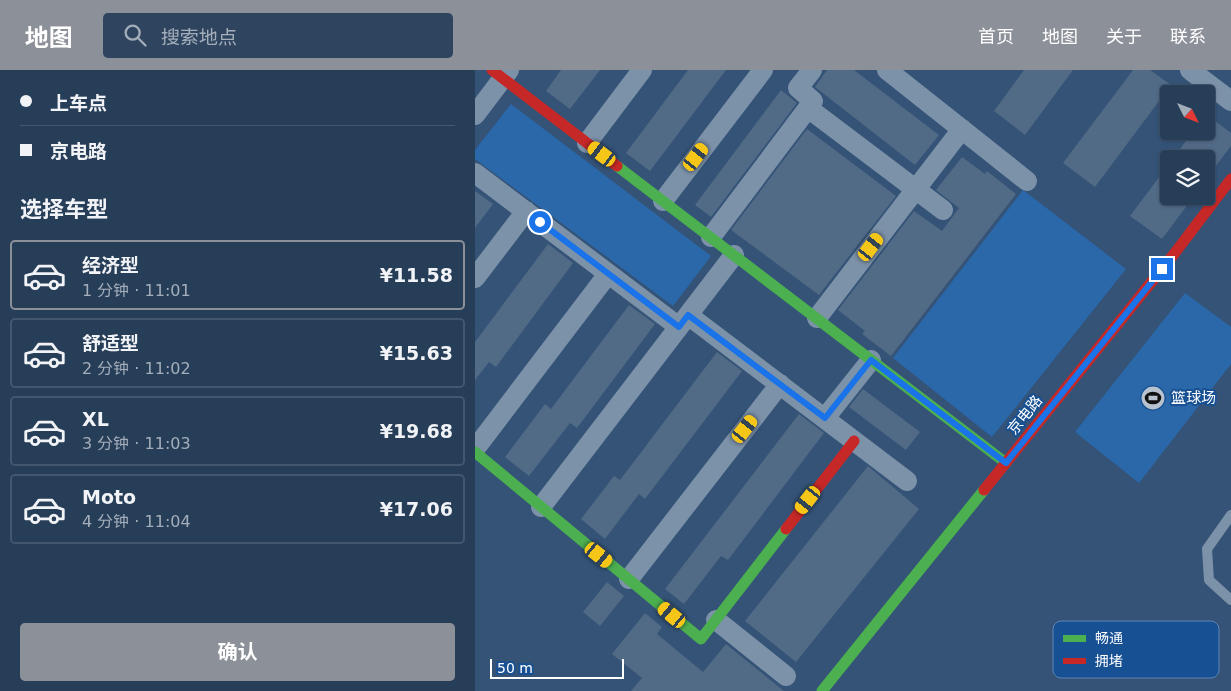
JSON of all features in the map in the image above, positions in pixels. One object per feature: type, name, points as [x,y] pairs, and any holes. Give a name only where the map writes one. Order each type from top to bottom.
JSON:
[{"type":"street","points":[[587,143],[642,70]]},
{"type":"street","points":[[663,201],[763,70]]},
{"type":"street","points":[[711,237],[813,101],[798,88],[812,70]]},
{"type":"street","points":[[887,70],[1027,181]]},
{"type":"street","points":[[1189,70],[1231,101]]},
{"type":"street","points":[[475,115],[501,73],[587,143],[1006,463]]},
{"type":"street","points":[[807,108],[943,210]]},
{"type":"street","points":[[817,318],[962,129]]},
{"type":"street","points":[[475,173],[608,274],[779,384],[907,480]]},
{"type":"street","name":"京电路","points":[[821,691],[1174,254],[1231,179]]},
{"type":"street","points":[[475,278],[526,211]]},
{"type":"street","points":[[541,507],[734,255]]},
{"type":"street","points":[[608,274],[475,451],[701,639],[854,441]]},
{"type":"street","points":[[825,418],[871,360]]},
{"type":"street","points":[[629,579],[779,384]]},
{"type":"street","points":[[716,620],[786,676]]},
{"type":"lane","points":[[1231,515],[1207,549],[1209,580],[1231,600]]},
{"type":"shaded area","points":[[511,104],[711,256],[673,306],[475,159],[475,150]]},
{"type":"shaded area","points":[[1023,190],[1126,269],[992,437],[893,358]]},
{"type":"shaded area","name":"篮球场","points":[[1185,293],[1231,327],[1231,364],[1139,483],[1075,432]]},
{"type":"building","points":[[561,70],[600,70],[570,109],[546,91]]},
{"type":"building","points":[[688,70],[726,70],[650,171],[626,153]]},
{"type":"building","points":[[827,70],[854,70],[939,135],[915,165],[815,87]]},
{"type":"building","points":[[1024,70],[1073,70],[1025,135],[994,111]]},
{"type":"building","points":[[1133,70],[1150,70],[1171,85],[1160,85],[1160,100],[1095,187],[1063,163]]},
{"type":"building","points":[[781,90],[797,103],[711,217],[695,205]]},
{"type":"building","points":[[1215,121],[1231,133],[1231,146],[1215,167],[1215,150],[1179,150],[1187,140],[1215,140]]},
{"type":"building","points":[[807,129],[896,196],[819,295],[731,230]]},
{"type":"building","points":[[962,157],[985,174],[987,171],[1016,194],[891,356],[862,334],[865,331],[838,310],[914,211],[942,231],[959,208],[936,190]]},
{"type":"building","points":[[1160,176],[1160,205],[1187,205],[1162,239],[1130,216]]},
{"type":"building","points":[[475,191],[493,204],[475,228]]},
{"type":"building","points":[[548,244],[573,263],[496,367],[489,362],[475,380],[475,342]]},
{"type":"building","points":[[629,305],[655,324],[577,428],[570,423],[529,476],[505,457],[545,404],[551,409]]},
{"type":"building","points":[[717,352],[742,371],[645,499],[639,494],[605,539],[581,519],[614,476],[620,480]]},
{"type":"building","points":[[863,389],[920,432],[906,450],[849,407]]},
{"type":"building","points":[[799,414],[824,433],[728,560],[721,556],[684,604],[665,589]]},
{"type":"building","points":[[868,466],[919,509],[796,662],[745,621]]},
{"type":"building","points":[[607,582],[624,596],[600,626],[583,612]]},
{"type":"building","points":[[645,613],[662,627],[657,634],[703,672],[726,644],[784,691],[631,691],[642,678],[612,654]]},
{"type":"traffic: fast","points":[[617,166],[1006,463]]},
{"type":"traffic: fast","points":[[475,452],[701,639],[786,529]]},
{"type":"traffic: fast","points":[[822,691],[984,490]]},
{"type":"traffic: jam","points":[[492,70],[617,166]]},
{"type":"traffic: jam","points":[[984,490],[1174,254],[1231,179]]},
{"type":"traffic: jam","points":[[786,529],[854,441]]},
{"type":"place","name":"篮球场","points":[[1153,398]]},
{"type":"route","points":[[540,222],[679,327],[688,315],[825,418],[871,360],[1006,463],[1162,269]]}]
